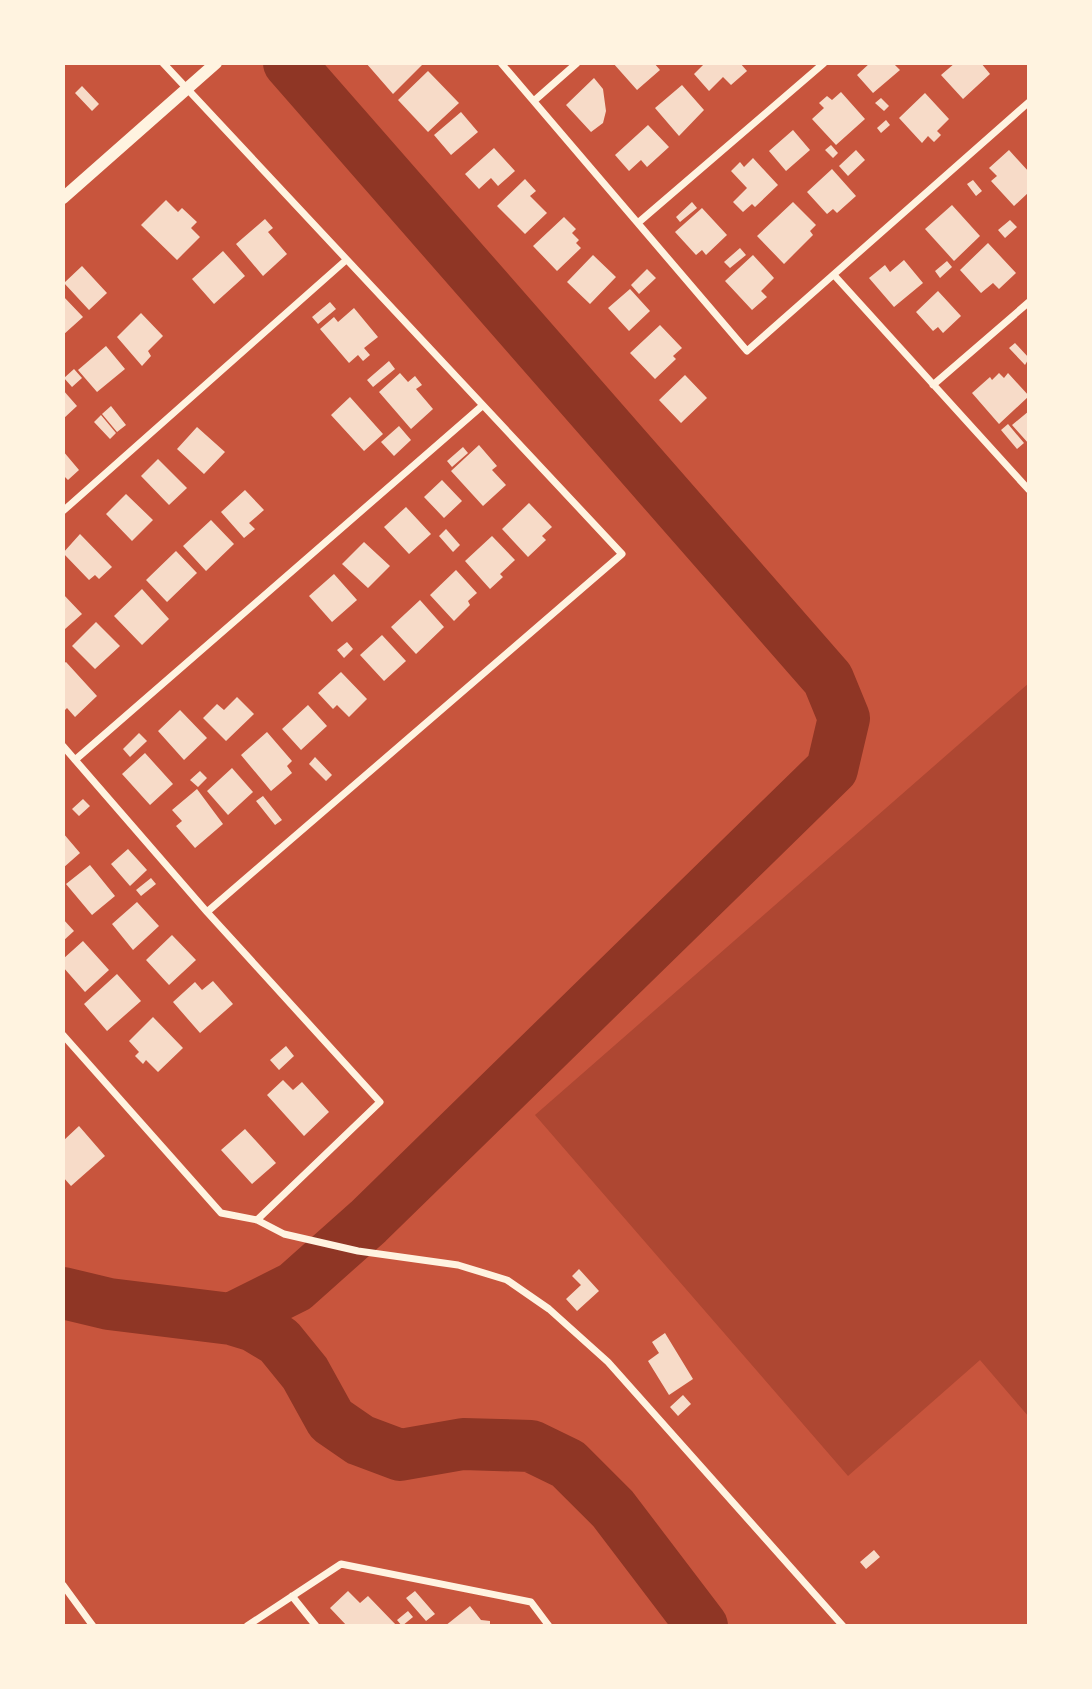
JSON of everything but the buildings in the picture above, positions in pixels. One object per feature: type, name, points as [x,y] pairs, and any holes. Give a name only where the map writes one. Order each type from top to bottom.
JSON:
[{"type":"street","points":[[163,63],[345,261],[622,554],[206,912]]},
{"type":"street","points":[[501,63],[747,351],[1029,102]]},
{"type":"street","points":[[535,100],[577,63]]},
{"type":"street","points":[[639,222],[824,63]]},
{"type":"street","points":[[63,198],[213,65]]},
{"type":"street","points":[[63,511],[345,261]]},
{"type":"street","points":[[834,275],[1029,490]]},
{"type":"street","points":[[933,384],[1029,302]]},
{"type":"street","points":[[75,760],[482,406]]},
{"type":"street","points":[[63,746],[206,912],[380,1102],[257,1220]]},
{"type":"street","points":[[63,1035],[221,1213],[257,1220],[284,1234],[346,1248],[470,1269],[507,1280],[549,1309],[608,1362],[844,1626]]},
{"type":"street","points":[[247,1626],[341,1564],[531,1602],[549,1626]]},
{"type":"street","points":[[63,1585],[93,1626]]},
{"type":"street","points":[[292,1596],[316,1626]]},
{"type":"shaded area","points":[[1029,683],[1029,1417],[980,1360],[848,1476],[535,1115]]},
{"type":"waterway","points":[[231,1319],[295,1287],[368,1222],[832,769],[844,718],[828,679],[289,63]]},
{"type":"waterway","points":[[63,1293],[109,1304],[231,1319],[254,1326],[279,1341],[305,1373],[331,1420],[360,1440],[400,1455],[463,1444],[531,1446],[568,1464],[613,1509],[702,1626]]}]
